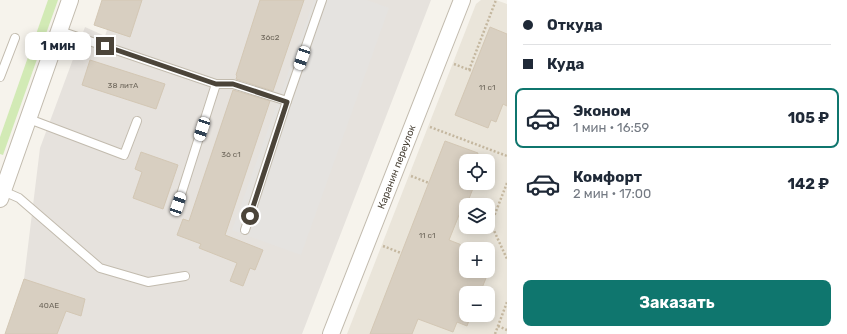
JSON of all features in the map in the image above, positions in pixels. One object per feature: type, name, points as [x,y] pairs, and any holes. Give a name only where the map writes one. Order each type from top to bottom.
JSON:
[{"type":"street","points":[[2,186],[29,119],[70,0]]},
{"type":"street","name":"Каранин переулок","points":[[331,334],[462,0]]},
{"type":"lane","points":[[245,230],[322,0]]},
{"type":"lane","points":[[60,31],[216,84],[233,84],[287,102]]},
{"type":"lane","points":[[0,77],[15,38]]},
{"type":"lane","points":[[178,204],[216,84]]},
{"type":"lane","points":[[29,119],[124,155],[137,121]]},
{"type":"lane","points":[[2,186],[19,198],[100,268],[148,282],[185,276]]},
{"type":"path","points":[[450,62],[471,70],[496,0]]},
{"type":"path","points":[[426,125],[507,156]]},
{"type":"path","points":[[406,174],[429,183]]},
{"type":"path","points":[[507,183],[491,224],[507,259]]},
{"type":"path","points":[[379,245],[401,253]]},
{"type":"path","points":[[494,334],[507,302]]},
{"type":"path","points":[[498,326],[507,330]]},
{"type":"shaded area","points":[[117,0],[431,0],[302,334],[5,334],[24,279],[40,148],[85,27],[105,36]]},
{"type":"shaded area","points":[[314,0],[367,0],[389,8],[301,255],[232,230]]},
{"type":"shaded area","points":[[481,0],[496,0],[507,4],[507,334],[347,334],[476,4]]},
{"type":"green space","points":[[48,0],[58,0],[3,155],[0,154],[0,137]]},
{"type":"building","points":[[102,0],[142,0],[130,37],[94,25]]},
{"type":"building","points":[[260,0],[304,0],[273,91],[236,79]]},
{"type":"building","points":[[490,27],[507,34],[507,106],[503,104],[496,122],[491,120],[488,128],[455,115]]},
{"type":"building","points":[[90,60],[165,84],[156,109],[82,85]]},
{"type":"building","points":[[233,90],[270,101],[225,235],[263,250],[255,270],[250,268],[243,286],[230,281],[237,263],[199,248],[201,244],[177,235],[183,219],[189,221]]},
{"type":"building","points":[[445,141],[478,153],[459,154],[459,190],[472,190],[469,198],[459,198],[459,215],[449,240],[459,244],[459,278],[486,278],[483,286],[459,286],[459,322],[468,322],[467,326],[457,322],[453,332],[418,319],[412,334],[370,334]]},
{"type":"building","points":[[141,152],[178,165],[163,209],[133,198],[142,172],[135,169]]},
{"type":"building","points":[[24,279],[85,299],[81,316],[66,311],[57,334],[5,334]]},
{"type":"route","points":[[105,46],[216,84],[233,84],[287,102],[250,216]]}]
